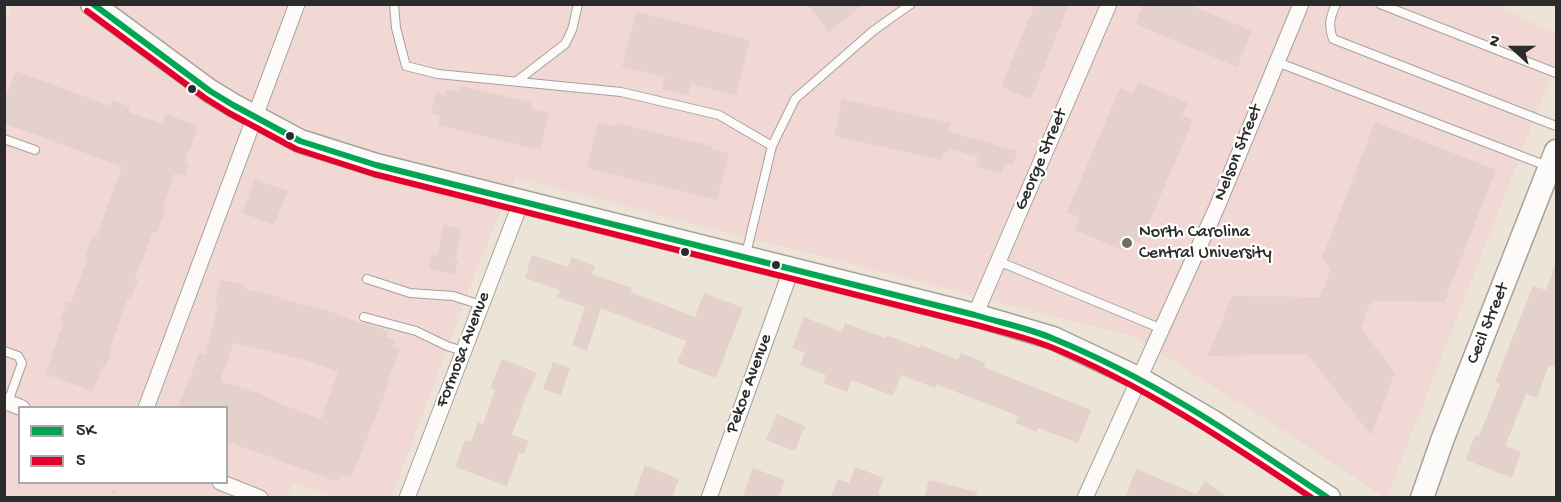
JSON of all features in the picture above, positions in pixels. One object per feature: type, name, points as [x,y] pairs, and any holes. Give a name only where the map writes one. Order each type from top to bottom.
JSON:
[{"type":"main road","points":[[92,4],[210,91],[300,141],[355,159],[745,259],[975,315],[1053,338],[1140,379],[1212,421],[1329,498]]},
{"type":"main road","name":"Cecil Street","points":[[1422,498],[1443,438],[1553,159]]},
{"type":"street","points":[[147,406],[297,4]]},
{"type":"street","name":"George Street","points":[[975,315],[1109,4]]},
{"type":"street","name":"Nelson Street","points":[[1085,498],[1217,207],[1301,4]]},
{"type":"street","name":"Formosa Avenue","points":[[407,498],[520,202]]},
{"type":"street","name":"Pekoe Avenue","points":[[709,498],[791,270]]},
{"type":"street","points":[[223,484],[260,498]]},
{"type":"lane","points":[[394,4],[396,28],[406,66],[438,74],[621,92],[719,115],[772,146]]},
{"type":"lane","points":[[518,81],[565,44],[572,30],[578,4]]},
{"type":"lane","points":[[745,259],[772,146],[795,99],[873,31],[911,4]]},
{"type":"lane","points":[[1336,4],[1330,17],[1329,29],[1334,39],[1557,126]]},
{"type":"lane","points":[[1380,4],[1557,73]]},
{"type":"lane","points":[[1277,62],[1553,159]]},
{"type":"lane","points":[[4,139],[35,150]]},
{"type":"lane","points":[[998,261],[1162,329]]},
{"type":"lane","points":[[367,279],[410,293],[453,296],[481,305]]},
{"type":"lane","points":[[364,317],[416,331],[463,351]]},
{"type":"lane","points":[[4,351],[18,356],[22,363],[11,404]]},
{"type":"path","points":[[111,498],[115,487]]},
{"type":"shaded area","name":"North Carolina Central University","points":[[1493,4],[1556,34],[1556,64],[1387,497],[1135,337],[515,178],[475,273],[392,497],[332,497],[293,482],[287,497],[5,498],[4,28],[12,5]]},
{"type":"building","points":[[807,4],[864,4],[829,32]]},
{"type":"building","points":[[1035,4],[1069,4],[1031,99],[1001,87]]},
{"type":"building","points":[[1143,4],[1188,4],[1252,31],[1237,67],[1135,24]]},
{"type":"building","points":[[636,12],[750,40],[736,95],[691,84],[688,96],[662,89],[665,77],[622,67]]},
{"type":"building","points":[[16,71],[110,106],[112,100],[130,107],[129,112],[162,124],[166,114],[198,126],[185,162],[189,164],[185,176],[175,173],[162,210],[165,211],[157,233],[153,232],[135,279],[138,280],[131,299],[128,298],[110,348],[112,349],[106,367],[103,366],[93,391],[45,374],[64,321],[60,320],[67,301],[71,303],[88,257],[85,256],[92,236],[96,237],[122,167],[4,123],[4,101]]},
{"type":"building","points":[[1138,82],[1188,103],[1182,115],[1193,120],[1140,243],[1129,239],[1124,251],[1075,230],[1080,218],[1067,212],[1120,88],[1133,94]]},
{"type":"building","points":[[462,86],[533,103],[532,109],[549,113],[540,150],[438,125],[440,116],[431,114],[436,93],[445,95],[447,89],[460,92]]},
{"type":"building","points":[[842,99],[950,123],[949,131],[1017,151],[1013,165],[1005,163],[1002,174],[975,166],[978,157],[950,149],[949,153],[944,151],[942,160],[834,136]]},
{"type":"building","points":[[598,122],[615,126],[616,123],[712,146],[712,149],[729,154],[717,200],[587,168]]},
{"type":"building","points":[[1375,122],[1496,170],[1444,302],[1371,301],[1361,328],[1395,373],[1371,435],[1307,354],[1208,356],[1232,296],[1320,297],[1330,270],[1322,258]]},
{"type":"building","points":[[255,179],[288,191],[274,225],[242,213]]},
{"type":"building","points":[[444,225],[462,229],[455,260],[458,260],[455,275],[429,269],[432,254],[437,255]]},
{"type":"building","points":[[532,255],[568,267],[572,257],[595,266],[592,274],[632,288],[630,292],[695,317],[704,293],[743,308],[716,378],[677,363],[686,341],[601,308],[587,351],[572,345],[585,307],[557,297],[560,290],[525,278]]},
{"type":"building","points":[[1555,265],[1557,368],[1549,365],[1537,398],[1526,394],[1505,446],[1521,452],[1512,478],[1466,460],[1475,435],[1479,436],[1500,384],[1495,382],[1533,286],[1546,290]]},
{"type":"building","points":[[221,280],[246,285],[245,289],[329,311],[388,331],[386,337],[395,340],[393,346],[400,349],[351,478],[341,474],[338,482],[228,442],[228,406],[179,406],[199,353],[205,355],[218,304],[215,303]],"holes":[[[234,343],[305,360],[338,372],[321,419],[258,393],[220,381]]]},
{"type":"building","points":[[804,317],[842,332],[845,323],[885,338],[886,335],[920,348],[921,345],[958,360],[961,353],[986,363],[984,367],[1091,410],[1078,443],[1038,428],[1037,432],[1015,423],[1018,416],[936,384],[935,388],[901,375],[893,396],[852,380],[847,392],[823,383],[826,375],[800,365],[805,353],[792,348]]},
{"type":"building","points":[[502,359],[537,373],[512,435],[529,441],[524,454],[519,453],[507,486],[455,467],[465,440],[471,442],[478,422],[483,424],[495,390],[490,388]]},
{"type":"building","points":[[553,362],[570,368],[561,395],[543,389]]},
{"type":"building","points":[[777,414],[805,426],[795,451],[766,440]]},
{"type":"building","points":[[645,465],[679,479],[672,498],[633,498]]},
{"type":"building","points":[[855,467],[884,478],[878,494],[883,498],[830,498],[838,479],[849,483]]},
{"type":"building","points":[[753,468],[785,480],[779,498],[742,498]]},
{"type":"building","points":[[1136,469],[1196,494],[1205,481],[1229,498],[1125,498]]},
{"type":"building","points":[[929,480],[977,492],[976,498],[924,498]]},
{"type":"transit line","name":"5K","points":[[93,4],[210,91],[300,141],[376,165],[1035,332],[1091,355],[1161,391],[1229,432],[1328,498]]},
{"type":"transit line","name":"5","points":[[87,11],[205,98],[296,149],[374,174],[1041,343],[1086,362],[1153,397],[1312,498]]},
{"type":"place","name":"North Carolina Central University","points":[[1127,243]]}]
